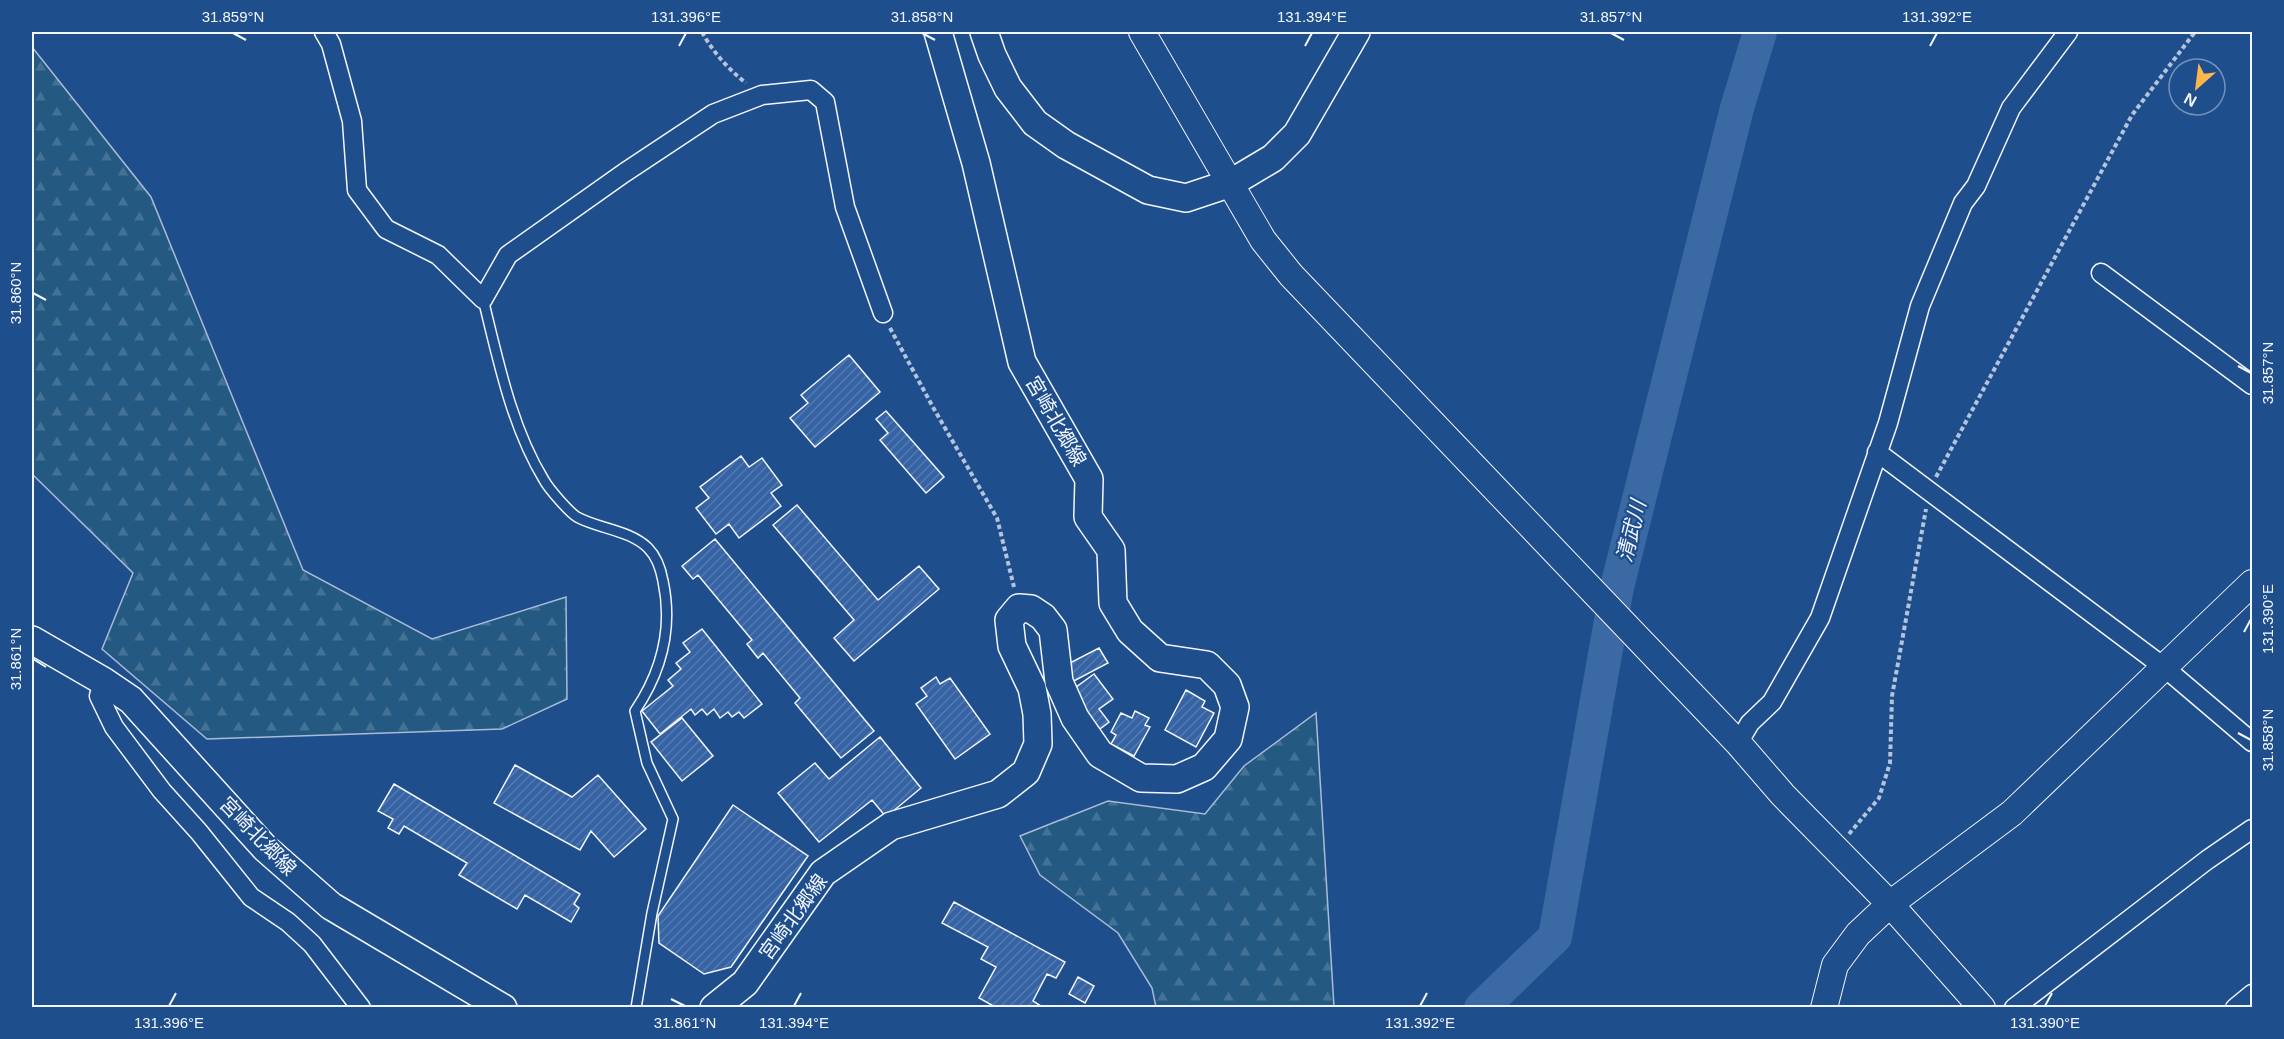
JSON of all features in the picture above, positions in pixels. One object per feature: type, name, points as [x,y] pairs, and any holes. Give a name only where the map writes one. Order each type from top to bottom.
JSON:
[{"type":"main road","name":"宮崎北郷線","points":[[714,1008],[745,983],[823,873],[891,826],[998,794],[1026,772],[1038,744],[1037,714],[1032,688],[1012,646],[1009,620],[1019,608],[1031,609],[1043,617],[1053,630],[1059,682],[1075,717],[1100,754],[1141,778],[1177,779],[1204,767],[1228,739],[1234,707],[1227,685],[1206,665],[1160,658],[1130,631],[1113,603],[1111,550],[1088,517],[1089,479],[1022,362],[976,163],[938,32]]},
{"type":"main road","points":[[984,32],[1008,88],[1035,123],[1066,145],[1148,190],[1186,198],[1231,183],[1273,158],[1297,134],[1356,32]]},
{"type":"main road","name":"宮崎北郷線","points":[[32,640],[103,681],[130,700],[265,848],[330,906],[503,1008]]},
{"type":"street","points":[[324,32],[332,44],[352,121],[357,190],[386,230],[438,255],[483,299],[508,255],[624,173],[713,114],[762,95],[811,90],[825,102],[845,207],[883,313]]},
{"type":"street","points":[[1738,743],[1750,723],[1772,702],[1820,618],[1888,423],[1920,306],[1964,203],[1976,186],[2011,108],[2068,32]]},
{"type":"street","points":[[1146,33],[1263,240],[1291,275],[1717,720],[1783,795],[1890,904],[1982,1008]]},
{"type":"street","points":[[2101,273],[2253,385]]},
{"type":"street","points":[[1877,452],[2165,668],[2253,742]]},
{"type":"street","points":[[1824,1008],[1835,966],[1858,933],[1890,904],[2012,813],[2253,582]]},
{"type":"street","points":[[103,681],[99,696],[114,727],[162,791],[199,832],[251,897],[288,922],[312,944],[361,1008]]},
{"type":"street","points":[[2014,1008],[2207,860],[2253,829]]},
{"type":"street","points":[[2235,1008],[2253,994]]},
{"type":"lane","points":[[483,299],[521,434],[545,481],[576,516],[629,537],[648,548],[660,569],[667,599],[666,638],[650,689],[635,711],[647,763],[673,819],[652,913],[636,1008]]},
{"type":"path","points":[[702,32],[732,72],[762,95]]},
{"type":"path","points":[[1837,848],[1879,798],[1890,763],[1892,696],[1929,491],[2132,114],[2195,32]]},
{"type":"path","points":[[883,313],[934,409],[997,518],[1019,608]]},
{"type":"green space","points":[[32,47],[151,197],[303,570],[432,639],[566,597],[567,699],[502,729],[207,739],[102,649],[133,573],[32,474]]},
{"type":"green space","points":[[1316,713],[1334,1007],[1156,1007],[1152,988],[1118,933],[1040,875],[1020,836],[1108,801],[1205,814],[1244,766]]},
{"type":"building","points":[[849,355],[880,392],[815,447],[790,418],[808,403],[801,395]]},
{"type":"building","points":[[886,411],[944,477],[926,493],[880,440],[888,433],[876,419]]},
{"type":"building","points":[[741,456],[749,467],[762,458],[782,485],[771,493],[781,506],[739,538],[729,524],[716,534],[696,508],[709,498],[700,487]]},
{"type":"building","points":[[797,505],[878,600],[919,566],[939,589],[854,661],[834,638],[854,620],[773,525]]},
{"type":"building","points":[[715,539],[874,731],[841,758],[795,703],[800,698],[763,653],[758,658],[747,644],[752,640],[698,575],[693,579],[682,566]]},
{"type":"building","points":[[702,629],[762,704],[744,718],[739,712],[732,717],[728,712],[720,718],[714,709],[707,715],[702,709],[695,715],[691,709],[660,734],[642,711],[673,686],[668,680],[681,669],[676,663],[690,652],[683,643]]},
{"type":"building","points":[[1099,648],[1108,663],[1072,682],[1064,666]]},
{"type":"building","points":[[1094,674],[1113,699],[1099,709],[1109,722],[1096,732],[1068,693]]},
{"type":"building","points":[[936,677],[940,684],[950,678],[990,734],[955,759],[916,704],[927,696],[921,688]]},
{"type":"building","points":[[1186,690],[1205,701],[1202,707],[1214,713],[1196,747],[1165,730]]},
{"type":"building","points":[[1135,711],[1149,718],[1145,725],[1150,727],[1134,756],[1111,744],[1116,735],[1111,732],[1121,713],[1132,718]]},
{"type":"building","points":[[682,718],[713,756],[682,781],[651,742]]},
{"type":"building","points":[[880,737],[921,788],[886,817],[872,800],[819,842],[778,793],[815,763],[829,779]]},
{"type":"building","points":[[515,765],[572,797],[598,775],[646,829],[614,857],[591,831],[580,850],[494,803]]},
{"type":"building","points":[[394,784],[580,894],[574,904],[579,908],[571,922],[525,895],[517,909],[459,875],[467,863],[404,826],[399,834],[388,828],[393,819],[378,811]]},
{"type":"building","points":[[733,805],[808,856],[731,967],[704,974],[659,943],[658,916]]},
{"type":"building","points":[[954,902],[1065,962],[1056,978],[1047,974],[1033,1001],[1044,1008],[997,1008],[979,998],[996,967],[981,959],[988,947],[942,923]]},
{"type":"building","points":[[1078,977],[1094,986],[1085,1003],[1069,994]]},
{"type":"waterway","name":"清武川","points":[[1481,1008],[1555,937],[1617,587],[1737,108],[1760,32]]}]
